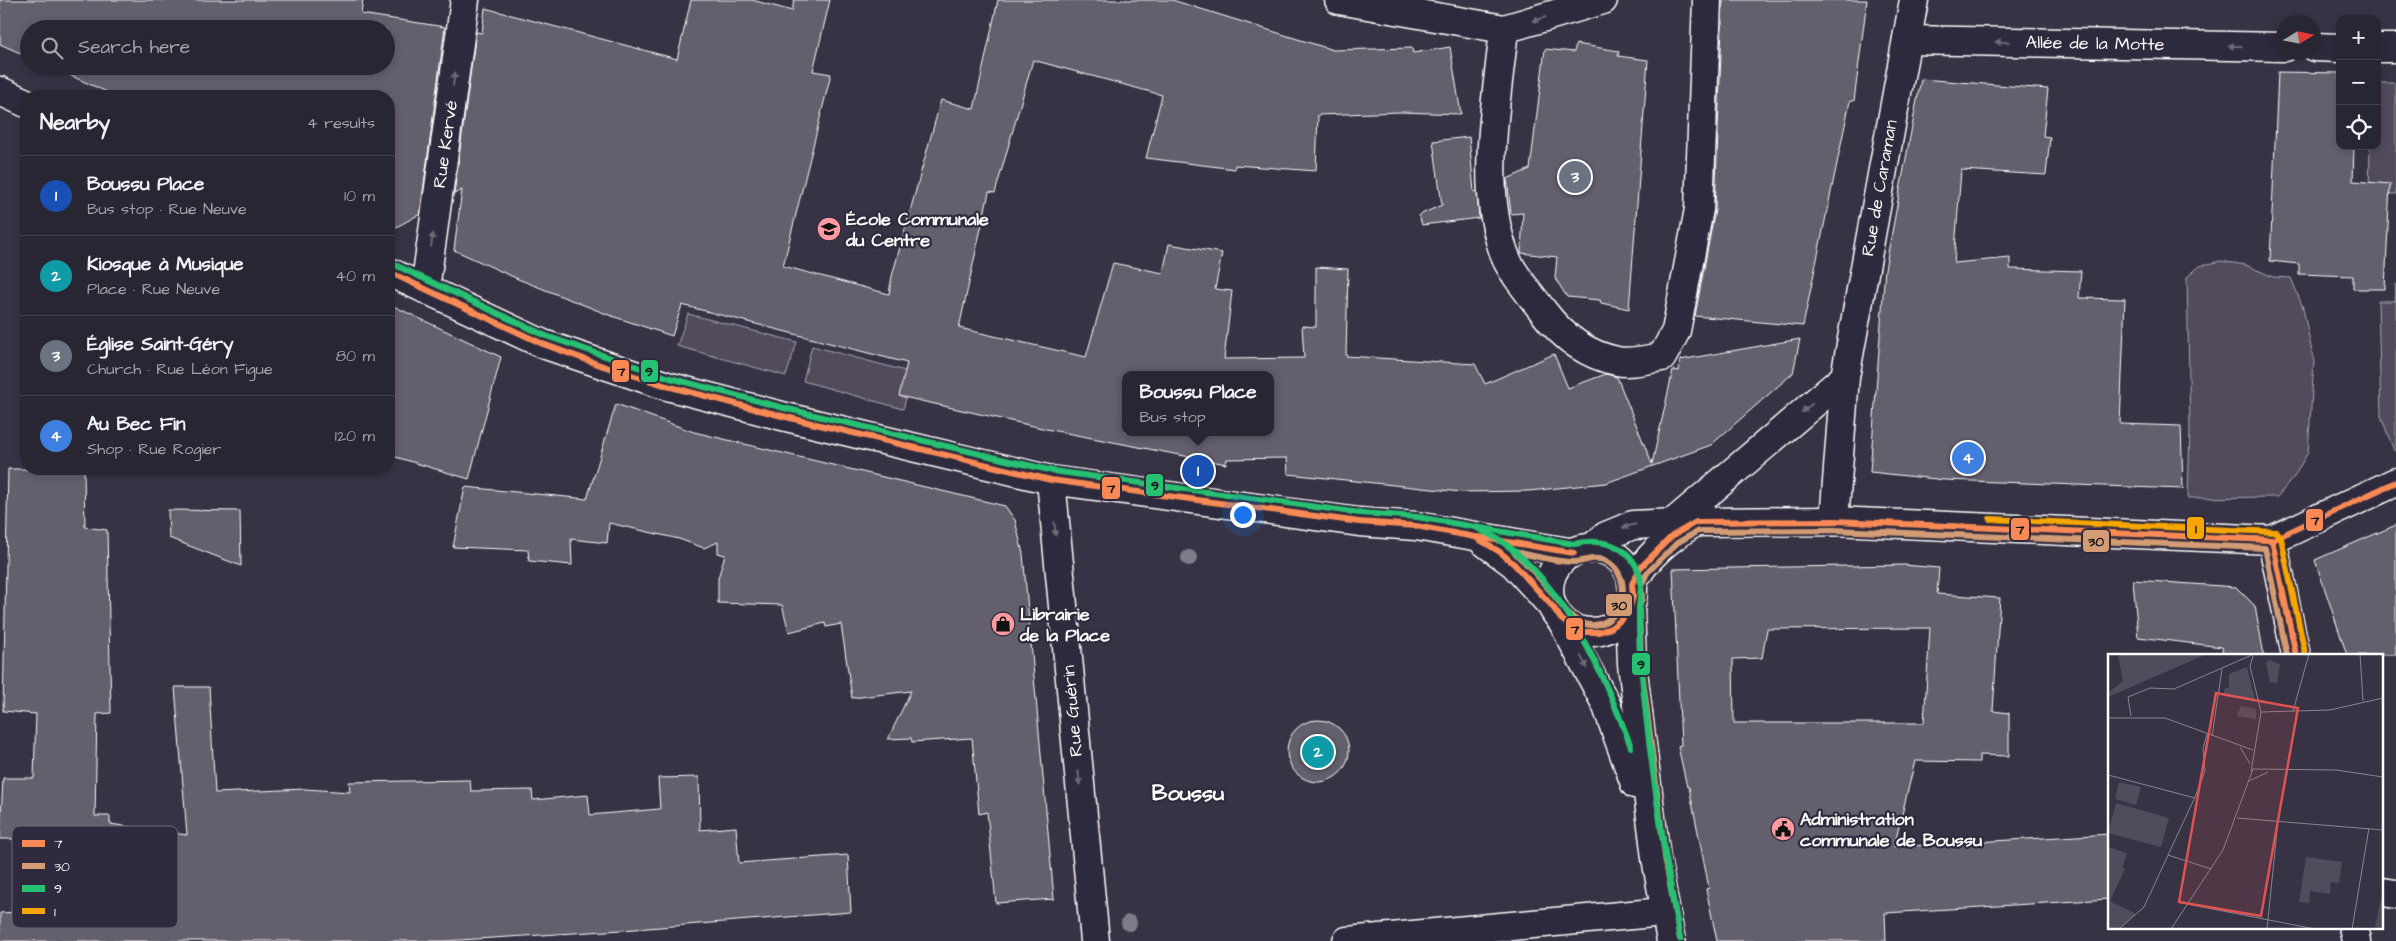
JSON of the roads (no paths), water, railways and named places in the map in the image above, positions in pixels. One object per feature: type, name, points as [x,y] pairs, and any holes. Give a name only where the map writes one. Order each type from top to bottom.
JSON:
[{"type":"street","name":"Rue Kervé","points":[[425,289],[465,0]]},
{"type":"street","points":[[1339,0],[1504,29],[1603,0]]},
{"type":"street","points":[[1504,29],[1490,182],[1494,222],[1506,260],[1554,325],[1587,352],[1618,362],[1638,361],[1662,356],[1676,331],[1678,321],[1699,210],[1707,0]]},
{"type":"street","name":"Rue de Caraman","points":[[1834,521],[1845,377],[1914,0]]},
{"type":"street","name":"Allée de la Motte","points":[[1907,40],[2276,47]]},
{"type":"street","points":[[2321,47],[2336,48]]},
{"type":"street","points":[[2381,48],[2396,48]]},
{"type":"street","points":[[0,91],[20,101]]},
{"type":"street","points":[[395,275],[543,344],[667,386],[795,419],[1051,480],[1359,522],[1416,526],[1475,537],[1582,551],[1604,551],[1617,558],[1630,574],[1632,664],[1656,858],[1670,941]]},
{"type":"street","points":[[1475,537],[1500,552],[1514,564],[1572,628],[1585,632],[1599,632],[1611,628],[1622,619],[1640,568],[1652,554],[1845,377]]},
{"type":"street","name":"Rue Guérin","points":[[1051,480],[1088,940]]},
{"type":"street","points":[[1656,858],[1638,793],[1606,704],[1557,613],[1549,587],[1552,576],[1562,561],[1622,527],[1644,523],[1834,521],[2272,540],[2396,482]]},
{"type":"street","points":[[2272,540],[2296,654]]},
{"type":"street","points":[[1347,941],[1664,912]]},
{"type":"street","points":[[2353,928],[2356,941]]},
{"type":"place","name":"Église Saint-Géry","points":[[1575,177]]},
{"type":"place","name":"École Communale du Centre","points":[[829,229]]},
{"type":"place","name":"Au Bec Fin","points":[[1968,458]]},
{"type":"place","name":"Boussu Place","points":[[1198,471]]},
{"type":"place","name":"Librairie de la Place","points":[[1003,624]]},
{"type":"place","name":"Kiosque à Musique","points":[[1318,752]]},
{"type":"place","name":"Administration communale de Boussu","points":[[1783,829]]},
{"type":"district","name":"Boussu","points":[[1188,792]]}]
